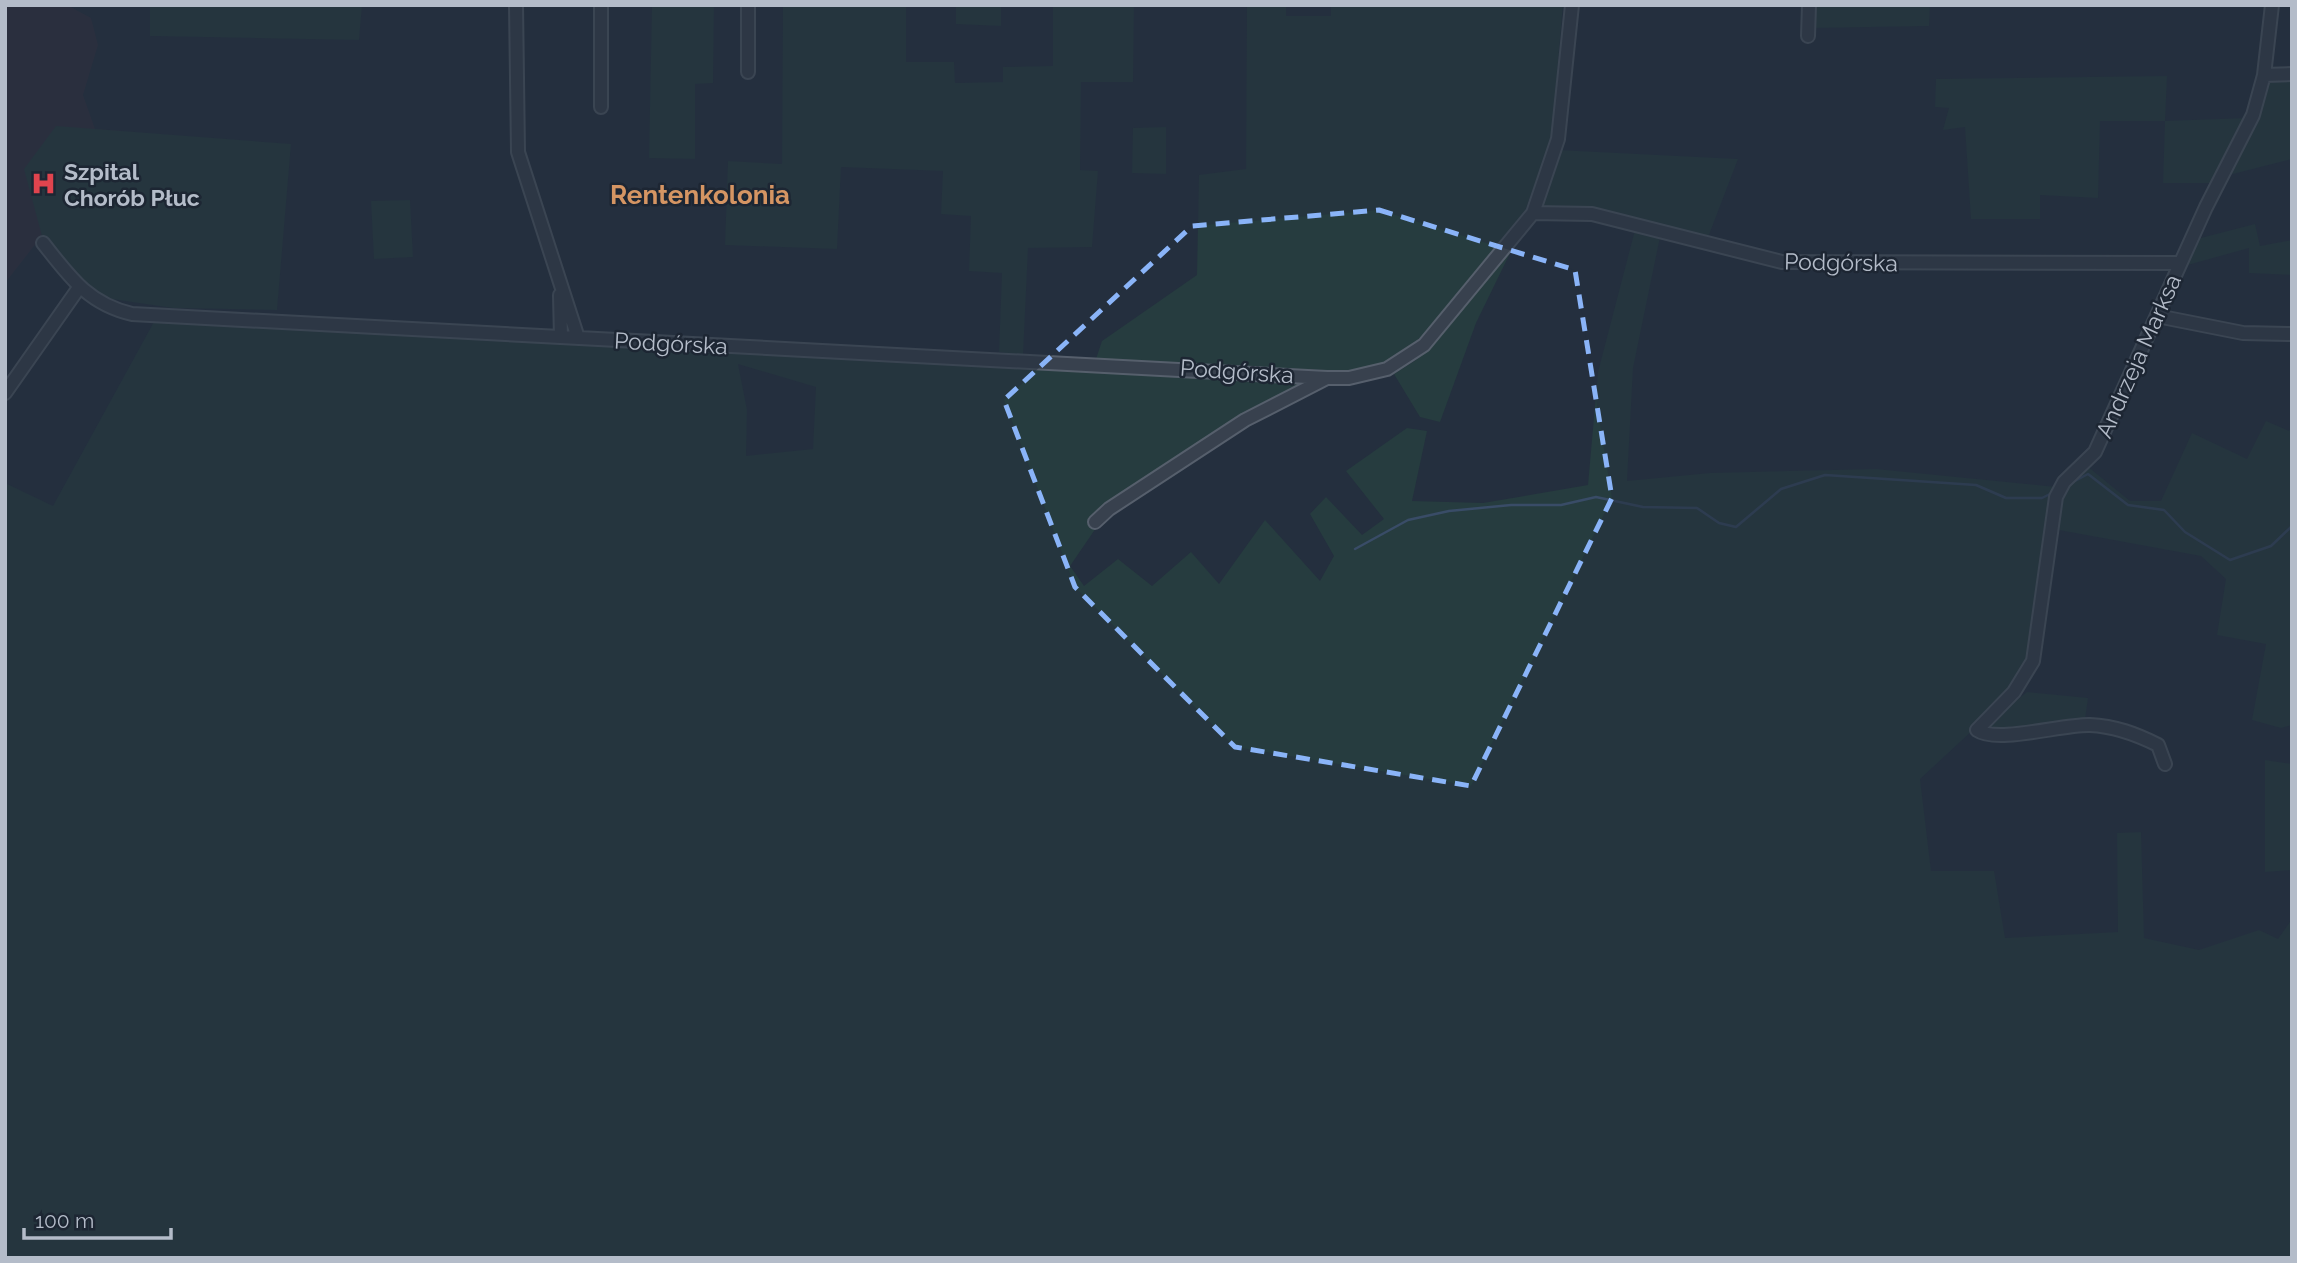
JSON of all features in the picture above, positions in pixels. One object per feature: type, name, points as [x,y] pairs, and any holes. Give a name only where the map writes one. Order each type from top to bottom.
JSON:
[{"type":"street","points":[[516,5],[518,152],[578,338]]},
{"type":"street","points":[[601,5],[601,107]]},
{"type":"street","points":[[748,5],[748,72]]},
{"type":"street","points":[[1533,213],[1558,139],[1572,5]]},
{"type":"street","points":[[1808,36],[1810,5]]},
{"type":"street","name":"Andrzeja Marksa","points":[[2165,764],[2158,745],[2116,728],[2063,726],[1998,735],[1977,730],[2014,692],[2033,661],[2056,496],[2064,482],[2095,452],[2180,263],[2253,115],[2264,75],[2272,5]]},
{"type":"street","points":[[2264,75],[2292,74]]},
{"type":"street","name":"Podgórska","points":[[43,243],[78,289],[100,304],[132,314],[1327,378],[1349,378],[1387,369],[1424,345],[1533,213],[1592,214],[1782,262],[2180,263]]},
{"type":"street","points":[[560,284],[561,337]]},
{"type":"street","points":[[5,393],[78,289]]},
{"type":"street","points":[[2157,316],[2243,333],[2292,334]]},
{"type":"street","name":"Podgórska","points":[[1095,522],[1109,509],[1245,420],[1305,392],[1327,378]]},
{"type":"highlighted area","points":[[1379,210],[1575,270],[1612,498],[1471,786],[1235,747],[1075,587],[1004,400],[1192,226]]},
{"type":"shaded area","name":"Szpital Chorób Płuc","points":[[5,5],[67,5],[91,18],[98,45],[83,95],[95,129],[124,131],[5,283]]},
{"type":"green space","points":[[150,5],[362,5],[359,40],[150,36]]},
{"type":"green space","points":[[652,5],[714,5],[713,83],[695,84],[695,159],[649,158]]},
{"type":"green space","points":[[783,5],[906,5],[906,62],[954,62],[955,83],[1003,82],[1003,67],[1053,66],[1053,5],[1134,5],[1133,82],[1081,82],[1080,170],[1098,171],[1092,247],[1028,248],[1023,355],[999,352],[1002,273],[969,271],[971,216],[941,214],[943,171],[841,167],[837,249],[725,245],[728,161],[782,164]]},
{"type":"green space","points":[[956,5],[1001,5],[1001,26],[956,24]]},
{"type":"green space","points":[[1247,5],[1286,5],[1286,16],[1331,16],[1331,5],[1563,5],[1551,141],[1525,211],[1421,337],[1389,363],[1357,371],[1096,359],[1102,341],[1197,275],[1199,175],[1246,169]]},
{"type":"green space","points":[[1813,5],[1930,5],[1929,26],[1812,28]]},
{"type":"green space","points":[[2167,76],[2165,121],[2100,121],[2098,198],[2040,195],[2040,219],[1971,219],[1965,127],[1943,130],[1949,108],[1935,107],[1936,79]]},
{"type":"green space","points":[[2292,77],[2292,159],[2225,176],[2267,79]]},
{"type":"green space","points":[[2247,118],[2215,183],[2163,183],[2165,121]]},
{"type":"green space","points":[[56,126],[291,144],[277,310],[173,308],[105,298],[83,282],[42,236],[24,169]]},
{"type":"green space","points":[[1166,127],[1166,174],[1132,173],[1133,128]]},
{"type":"green space","points":[[1558,150],[1738,159],[1707,240],[1539,206]]},
{"type":"green space","points":[[410,200],[413,257],[374,259],[371,201]]},
{"type":"green space","points":[[2255,224],[2260,246],[2292,240],[2292,275],[2249,273],[2249,248],[2184,266],[2197,239]]},
{"type":"green space","points":[[1635,230],[1660,237],[1633,368],[1627,481],[1710,473],[1876,469],[2056,487],[2032,663],[2014,692],[1920,779],[1931,871],[1994,871],[2005,938],[2118,932],[2117,833],[2141,832],[2144,938],[2199,950],[2259,930],[2278,939],[2292,919],[2292,1258],[5,1258],[5,483],[53,506],[155,320],[736,353],[892,357],[1295,378],[1299,383],[1298,390],[1105,503],[1096,528],[1070,566],[1084,586],[1118,559],[1152,586],[1191,552],[1219,584],[1265,520],[1320,581],[1334,556],[1310,514],[1326,497],[1362,535],[1384,519],[1346,471],[1407,428],[1427,431],[1412,501],[1483,503],[1588,485],[1598,372]],"holes":[[[738,364],[816,387],[813,449],[746,456],[747,410]]]},
{"type":"green space","points":[[1513,247],[1476,323],[1440,422],[1420,417],[1394,374],[1416,360]]},
{"type":"green space","points":[[2266,421],[2289,431],[2292,426],[2292,725],[2281,728],[2252,720],[2266,644],[2217,635],[2226,579],[2201,556],[2059,530],[2061,497],[2087,466],[2130,501],[2161,501],[2192,433],[2247,459]]},
{"type":"green space","points":[[2027,692],[2088,698],[2085,719],[1994,730],[1991,725],[1995,718]]},
{"type":"green space","points":[[2265,760],[2292,764],[2292,870],[2265,872]]},
{"type":"waterway","points":[[2071,483],[2088,474],[2128,505],[2164,510],[2185,532],[2230,560],[2271,546],[2292,526]]},
{"type":"waterway","points":[[1355,549],[1408,520],[1449,511],[1511,505],[1561,505],[1596,497],[1643,507],[1697,508],[1719,523],[1736,527],[1781,489],[1825,475],[1976,485],[2006,498],[2042,498],[2050,494]]},
{"type":"place","name":"Szpital Chorób Płuc","points":[[44,184]]},
{"type":"district","name":"Rentenkolonia","points":[[700,195]]}]
